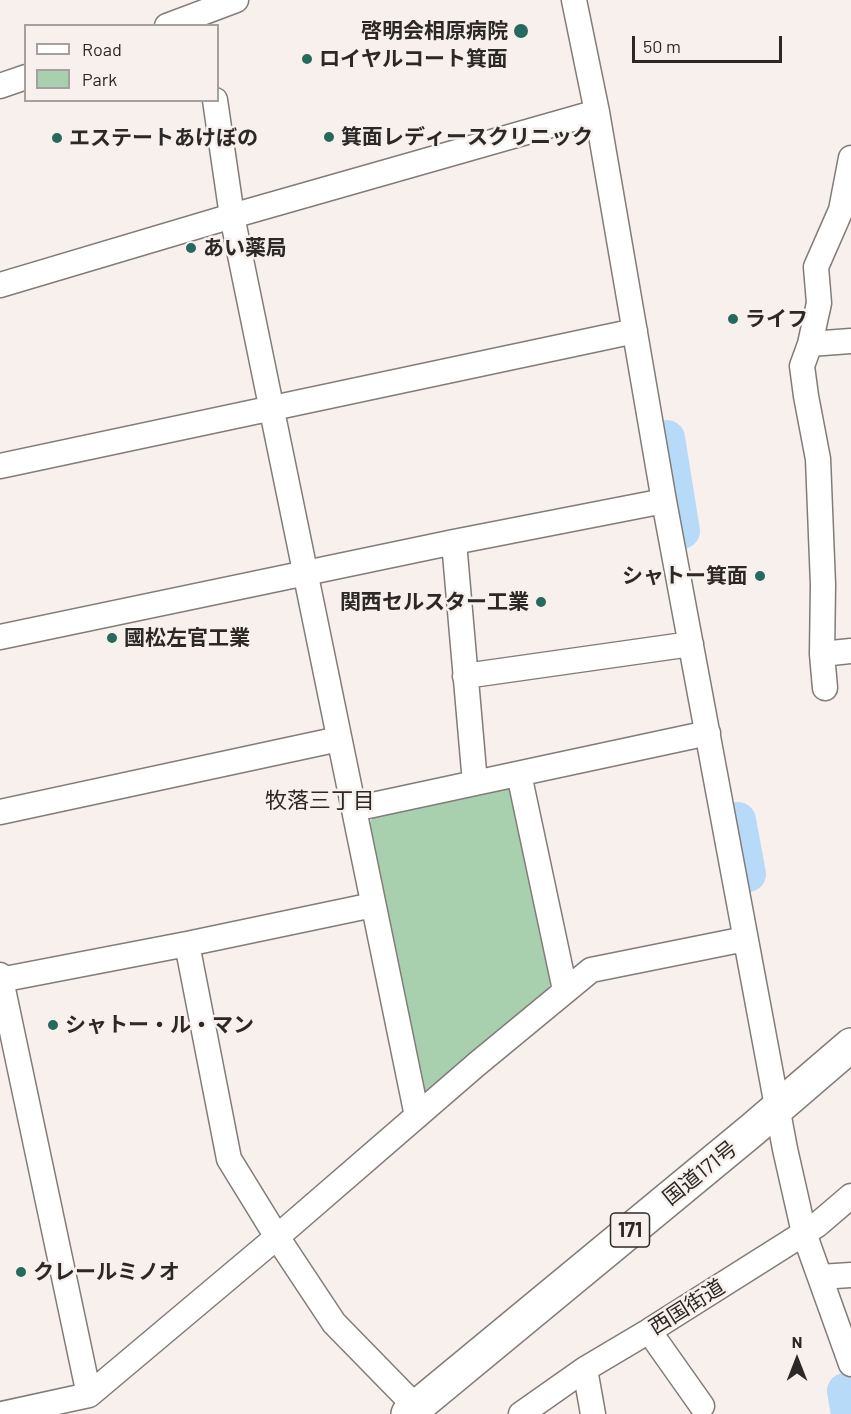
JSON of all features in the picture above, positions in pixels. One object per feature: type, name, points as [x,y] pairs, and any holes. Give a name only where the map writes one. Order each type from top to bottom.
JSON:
[{"type":"highway","name":"国道171号","points":[[412,1410],[851,1045]]},
{"type":"street","points":[[173,24],[236,0]]},
{"type":"street","points":[[574,0],[597,112],[664,501],[777,1108],[804,1233],[851,1364]]},
{"type":"street","points":[[0,86],[24,78]]},
{"type":"street","points":[[215,102],[232,216],[417,1116]]},
{"type":"street","points":[[0,285],[597,112]]},
{"type":"street","points":[[825,688],[822,654],[823,585],[818,459],[802,366],[810,344],[819,303],[816,267],[841,210],[851,158]]},
{"type":"street","points":[[0,466],[635,332]]},
{"type":"street","points":[[810,344],[851,341]]},
{"type":"street","points":[[0,637],[454,542],[664,501]]},
{"type":"street","points":[[454,542],[475,783]]},
{"type":"street","points":[[465,676],[691,644]]},
{"type":"street","points":[[822,654],[851,651]]},
{"type":"street","points":[[354,809],[708,733]]},
{"type":"street","points":[[0,812],[339,739]]},
{"type":"street","points":[[519,774],[565,990]]},
{"type":"street","points":[[89,1395],[0,978],[187,945],[373,905]]},
{"type":"street","points":[[2,1414],[89,1395],[591,970],[745,939]]},
{"type":"street","points":[[187,945],[229,1159],[276,1237],[334,1323],[412,1410]]},
{"type":"street","name":"西国街道","points":[[521,1414],[585,1369],[817,1225],[851,1196]]},
{"type":"street","points":[[820,1277],[851,1275]]},
{"type":"street","points":[[649,1331],[702,1406]]},
{"type":"street","points":[[585,1369],[593,1414]]},
{"type":"green space","points":[[508,786],[514,793],[551,979],[547,1000],[428,1095],[420,1089],[369,829],[370,822],[375,815]]},
{"type":"waterway","points":[[667,438],[682,531]]},
{"type":"waterway","points":[[738,820],[748,874]]},
{"type":"waterway","points":[[845,1391],[849,1414]]},
{"type":"place","name":"啓明会相原病院","points":[[521,31]]},
{"type":"place","name":"ロイヤルコート箕面","points":[[307,59]]},
{"type":"place","name":"箕面レディースクリニック","points":[[329,137]]},
{"type":"place","name":"エステートあけぼの","points":[[57,138]]},
{"type":"place","name":"あい薬局","points":[[191,248]]},
{"type":"place","name":"ライフ","points":[[733,319]]},
{"type":"place","name":"シャトー箕面","points":[[760,576]]},
{"type":"place","name":"関西セルスター工業","points":[[541,602]]},
{"type":"place","name":"國松左官工業","points":[[112,638]]},
{"type":"place","name":"シャトー・ル・マン","points":[[53,1025]]},
{"type":"place","name":"クレールミノオ","points":[[21,1272]]},
{"type":"district","name":"牧落三丁目","points":[[320,801]]}]
